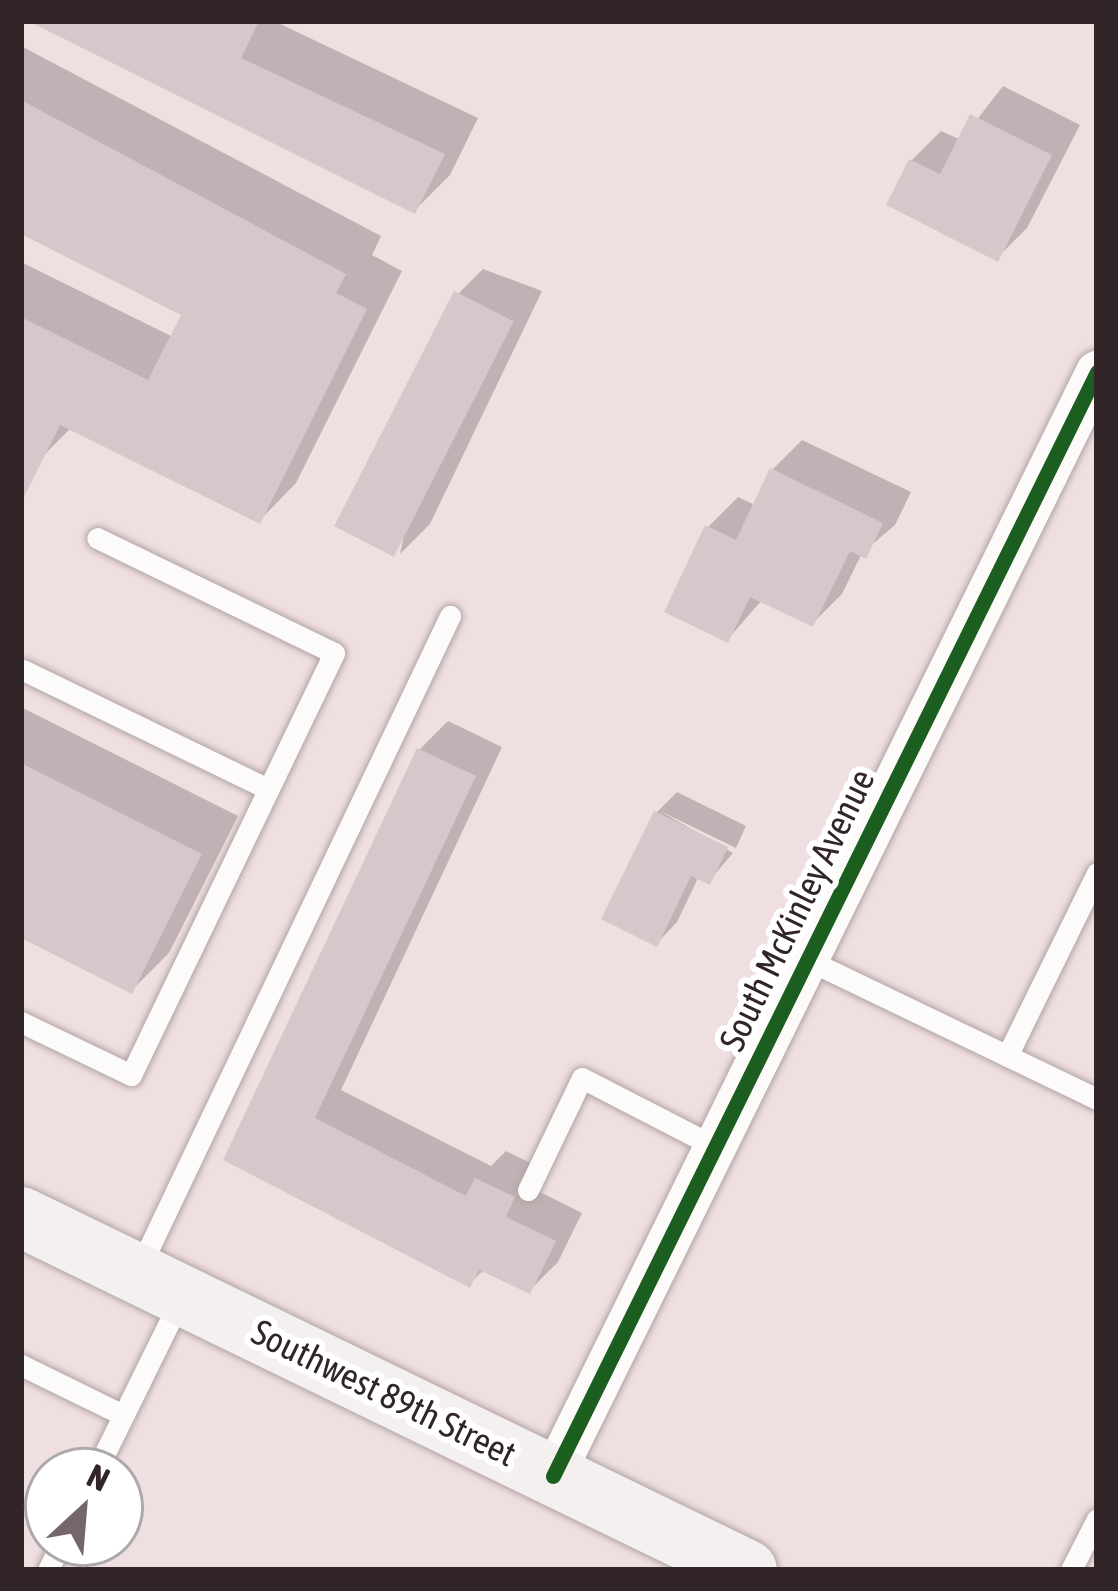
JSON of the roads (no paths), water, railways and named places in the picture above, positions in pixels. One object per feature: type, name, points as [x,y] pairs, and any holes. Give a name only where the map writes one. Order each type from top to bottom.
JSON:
[{"type":"main road","name":"Southwest 89th Street","points":[[21,1217],[553,1475],[666,1542],[747,1570]]},
{"type":"street","name":"South McKinley Avenue","points":[[553,1475],[806,959],[1086,423],[1097,372]]},
{"type":"lane","points":[[21,1022],[131,1076],[334,653],[98,538]]},
{"type":"lane","points":[[108,1447],[123,1415],[160,1285],[450,616]]},
{"type":"lane","points":[[23,670],[268,789]]},
{"type":"lane","points":[[1007,1056],[1097,873]]},
{"type":"lane","points":[[806,959],[1097,1100]]},
{"type":"lane","points":[[528,1190],[582,1078],[714,1146]]},
{"type":"lane","points":[[21,1365],[123,1415]]},
{"type":"lane","points":[[1071,1570],[1097,1519]]}]
